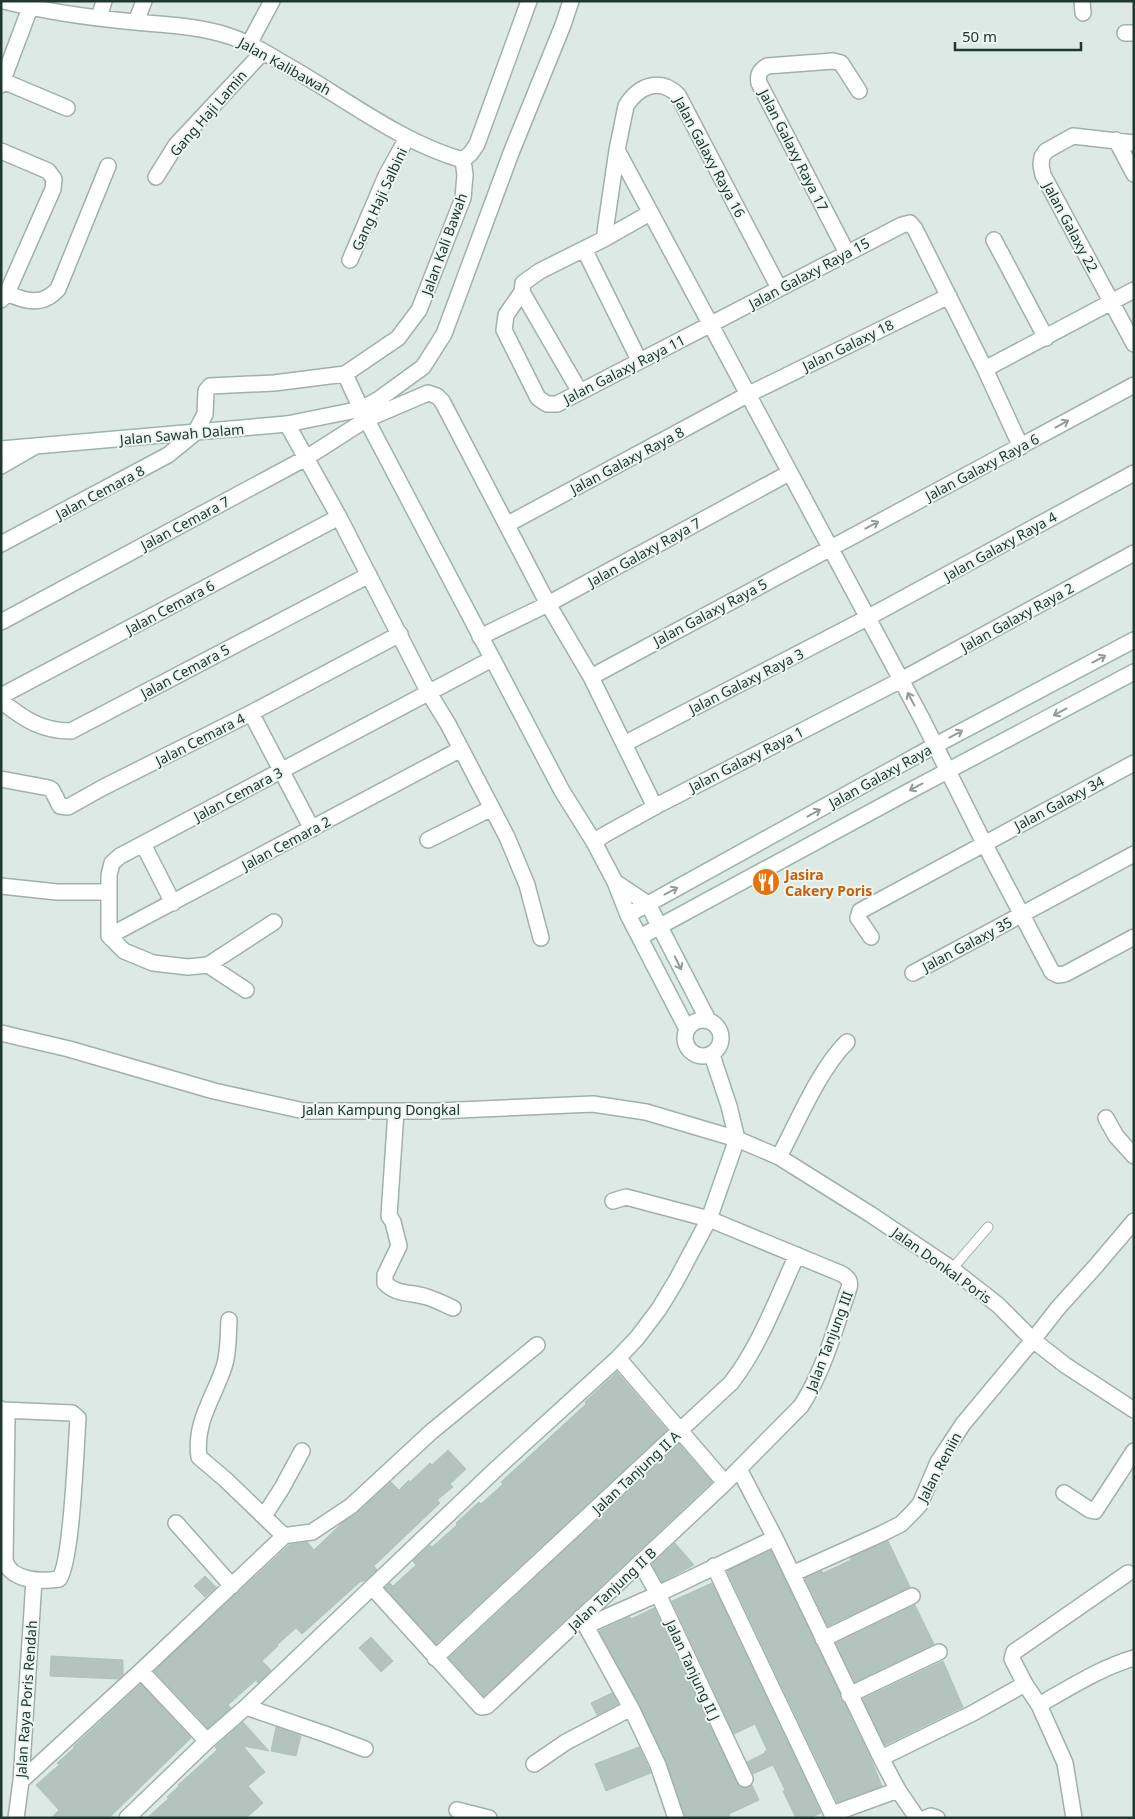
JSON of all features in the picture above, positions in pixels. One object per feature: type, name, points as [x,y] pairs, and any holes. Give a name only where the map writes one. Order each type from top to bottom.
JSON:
[{"type":"street","name":"Jalan Kalibawah","points":[[4,1],[30,8],[99,18],[202,29],[229,36],[256,48],[407,138],[441,154],[463,160]]},
{"type":"street","points":[[99,18],[104,1]]},
{"type":"street","points":[[136,22],[144,1]]},
{"type":"street","name":"Gang Haji Lamin","points":[[156,177],[176,145],[256,48],[272,1]]},
{"type":"street","points":[[463,160],[478,144],[529,1]]},
{"type":"street","points":[[361,410],[378,400],[423,366],[444,334],[511,152],[571,1]]},
{"type":"street","points":[[30,8],[2,83],[66,108]]},
{"type":"street","name":"Jalan Galaxy Raya 17","points":[[847,253],[759,82],[758,75],[762,68],[767,66],[833,61],[841,63],[859,91]]},
{"type":"street","name":"Jalan Galaxy Raya 16","points":[[617,150],[626,106],[630,100],[644,88],[653,85],[671,88],[678,95],[779,288]]},
{"type":"street","name":"Jalan Galaxy 22","points":[[1134,143],[1073,136],[1046,151],[1042,157],[1041,165],[1043,174],[1134,344]]},
{"type":"street","name":"Gang Haji Salbini","points":[[350,260],[386,176],[407,138]]},
{"type":"street","points":[[1116,140],[1134,174]]},
{"type":"street","points":[[617,150],[901,680],[1052,972],[1058,975],[1065,974],[1134,938]]},
{"type":"street","points":[[604,239],[617,150]]},
{"type":"street","points":[[1,151],[48,171],[54,179],[53,189],[4,297],[42,301],[51,297],[58,289],[108,166]]},
{"type":"street","name":"Jalan Kali Bawah","points":[[347,380],[398,338],[419,310],[463,198],[465,175],[463,160]]},
{"type":"street","name":"Jalan Galaxy Raya 11","points":[[650,213],[530,277],[523,284],[522,292],[506,315],[504,330],[538,398],[547,404],[557,404],[639,360],[710,326]]},
{"type":"street","name":"Jalan Galaxy Raya 15","points":[[710,326],[779,288],[902,225],[910,223],[915,229],[949,296]]},
{"type":"street","points":[[994,240],[1046,338]]},
{"type":"street","points":[[584,249],[639,360]]},
{"type":"street","points":[[985,369],[1134,290]]},
{"type":"street","points":[[522,292],[580,392]]},
{"type":"street","points":[[949,296],[1021,447]]},
{"type":"street","name":"Jalan Galaxy 18","points":[[747,395],[949,296]]},
{"type":"street","points":[[195,433],[205,414],[206,391],[215,385],[347,380],[480,638],[562,790],[594,842],[615,882],[628,915],[687,1029]]},
{"type":"street","name":"Jalan Galaxy Raya 6","points":[[829,548],[1134,385]]},
{"type":"street","points":[[361,410],[428,393],[437,396],[442,401],[508,524],[548,604],[591,677],[655,807]]},
{"type":"street","name":"Jalan Galaxy Raya 8","points":[[508,524],[747,395]]},
{"type":"street","name":"Jalan Sawah Dalam","points":[[1,449],[287,424],[361,410]]},
{"type":"street","name":"Jalan Cemara 7","points":[[1,622],[306,458],[361,410]]},
{"type":"street","points":[[287,424],[339,517],[429,693],[462,749],[507,837],[527,885],[541,938]]},
{"type":"street","name":"Jalan Cemara 8","points":[[1,544],[168,456],[195,433]]},
{"type":"street","points":[[1,466],[34,447]]},
{"type":"street","name":"Jalan Galaxy Raya 7","points":[[480,638],[548,604],[789,473]]},
{"type":"street","name":"Jalan Galaxy Raya 4","points":[[867,618],[1134,473]]},
{"type":"street","name":"Jalan Cemara 6","points":[[1,696],[339,517]]},
{"type":"street","name":"Jalan Galaxy Raya 5","points":[[591,677],[829,548]]},
{"type":"street","name":"Jalan Galaxy Raya 2","points":[[901,680],[1134,553]]},
{"type":"street","name":"Jalan Cemara 5","points":[[1,701],[35,724],[49,730],[71,732],[369,575]]},
{"type":"street","name":"Jalan Galaxy Raya 3","points":[[624,744],[867,618]]},
{"type":"street","name":"Jalan Cemara 4","points":[[1,779],[48,788],[52,790],[60,806],[68,807],[400,634]]},
{"type":"street","name":"Jalan Galaxy Raya","points":[[628,915],[934,746],[1134,640]]},
{"type":"street","name":"Jalan Cemara 3","points":[[109,936],[109,875],[112,862],[120,856],[492,658]]},
{"type":"street","name":"Jalan Galaxy Raya","points":[[640,937],[1134,672]]},
{"type":"street","name":"Jalan Galaxy Raya 1","points":[[594,842],[655,807],[901,680]]},
{"type":"street","points":[[251,713],[312,829]]},
{"type":"street","name":"Jalan Cemara 2","points":[[109,936],[462,749]]},
{"type":"street","name":"Jalan Galaxy 34","points":[[871,937],[858,918],[860,911],[1134,763]]},
{"type":"street","points":[[428,840],[492,808]]},
{"type":"street","points":[[143,844],[173,903]]},
{"type":"street","name":"Jalan Galaxy 35","points":[[912,973],[1134,854]]},
{"type":"street","points":[[615,882],[648,904],[708,1020]]},
{"type":"street","points":[[1,886],[57,892],[108,892]]},
{"type":"street","points":[[109,936],[124,951],[153,963],[188,967],[208,965],[274,922]]},
{"type":"street","points":[[208,965],[246,990]]},
{"type":"street","points":[[708,1020],[714,1023],[720,1030],[722,1039],[719,1048],[712,1054],[702,1056],[693,1053],[687,1046],[685,1037],[687,1029],[695,1022],[708,1020]]},
{"type":"street","name":"Jalan Kampung Dongkal","points":[[1,1033],[69,1049],[214,1091],[304,1111],[438,1111],[593,1104],[646,1112],[737,1138]]},
{"type":"street","points":[[780,1157],[824,1071],[840,1049],[848,1042]]},
{"type":"street","points":[[127,1818],[618,1358],[637,1338],[659,1309],[676,1281],[709,1219],[737,1138],[712,1054]]},
{"type":"street","points":[[396,1111],[389,1216],[393,1222],[399,1246],[385,1274],[385,1283],[390,1288],[401,1293],[425,1296],[453,1308]]},
{"type":"street","points":[[1106,1118],[1116,1136],[1134,1156]]},
{"type":"street","name":"Jalan Donkal Poris","points":[[737,1138],[780,1157],[952,1269],[998,1305],[1033,1340],[1065,1365],[1134,1410]]},
{"type":"street","name":"Jalan Tanjung III","points":[[613,1201],[626,1198],[709,1219],[842,1274],[850,1281],[850,1288],[810,1394],[801,1406],[739,1469]]},
{"type":"street","name":"Jalan Reniin","points":[[792,1574],[901,1524],[913,1512],[920,1504],[938,1462],[963,1424],[1058,1308],[1095,1268],[1134,1221]]},
{"type":"street","name":"Jalan Tanjung II A","points":[[435,1658],[720,1394],[740,1371],[755,1344],[797,1255]]},
{"type":"street","points":[[21,1781],[141,1672],[281,1540],[281,1532],[199,1457],[203,1418],[224,1366],[229,1320]]},
{"type":"street","points":[[282,1536],[312,1532],[350,1506],[431,1432],[537,1345]]},
{"type":"street","points":[[618,1358],[725,1483]]},
{"type":"street","points":[[2,1409],[72,1413],[78,1418],[69,1543],[65,1564],[59,1579],[34,1580],[5,1570],[7,1427],[6,1413],[2,1409]]},
{"type":"street","points":[[264,1516],[302,1451]]},
{"type":"street","points":[[1064,1493],[1090,1510],[1095,1511],[1134,1451]]},
{"type":"street","points":[[739,1469],[775,1538],[898,1790],[919,1817],[932,1816],[937,1818]]},
{"type":"street","name":"Jalan Tanjung II B","points":[[435,1658],[481,1707],[490,1705],[584,1622],[640,1562],[739,1469]]},
{"type":"street","points":[[176,1523],[232,1586]]},
{"type":"street","points":[[676,1818],[658,1765],[631,1708],[584,1622],[658,1594],[775,1538]]},
{"type":"street","name":"Jalan Tanjung II J","points":[[640,1562],[658,1594],[745,1779]]},
{"type":"street","points":[[714,1566],[826,1816],[898,1790]]},
{"type":"street","points":[[1074,1818],[1065,1763],[1038,1705],[1012,1658],[1014,1652],[1128,1573]]},
{"type":"street","name":"Jalan Raya Poris Rendah","points":[[16,1818],[21,1781],[34,1580]]},
{"type":"street","points":[[372,1588],[435,1658]]},
{"type":"street","points":[[823,1639],[912,1596]]},
{"type":"street","points":[[850,1695],[940,1652]]},
{"type":"street","points":[[1038,1705],[1083,1680],[1134,1658]]},
{"type":"street","points":[[141,1672],[207,1741]]},
{"type":"street","points":[[881,1758],[973,1713],[1025,1684]]},
{"type":"street","points":[[246,1707],[365,1749]]},
{"type":"street","points":[[534,1764],[566,1742],[631,1708]]},
{"type":"street","points":[[457,1810],[489,1818]]},
{"type":"lane","points":[[952,1269],[988,1227]]},
{"type":"building","points":[[617,1372],[667,1430],[436,1644],[385,1588],[390,1583],[393,1586],[416,1565],[413,1561],[430,1545],[432,1547],[479,1502],[481,1504],[503,1484],[501,1482],[586,1404],[585,1402]]},
{"type":"building","points":[[679,1444],[712,1482],[484,1696],[449,1658]]},
{"type":"building","points":[[448,1450],[466,1469],[450,1484],[453,1487],[437,1500],[440,1503],[374,1566],[377,1570],[367,1579],[361,1581],[302,1634],[296,1628],[277,1645],[262,1661],[271,1670],[258,1683],[256,1680],[228,1705],[231,1708],[208,1728],[154,1671],[289,1545],[307,1542],[314,1550],[342,1523],[357,1513],[391,1482],[399,1490],[430,1463],[432,1465]]},
{"type":"building","points":[[888,1541],[910,1587],[828,1626],[805,1578],[822,1571],[823,1573],[851,1560],[850,1558]]},
{"type":"building","points":[[675,1543],[694,1565],[662,1582],[652,1564]]},
{"type":"building","points":[[771,1550],[882,1786],[837,1802],[727,1571]]},
{"type":"building","points":[[205,1576],[216,1587],[205,1597],[194,1586]]},
{"type":"building","points":[[712,1583],[821,1813],[810,1818],[796,1818],[773,1765],[753,1774],[747,1762],[765,1753],[767,1750],[755,1724],[734,1734],[672,1601]]},
{"type":"building","points":[[915,1605],[934,1644],[855,1682],[836,1643]]},
{"type":"building","points":[[654,1608],[737,1783],[744,1788],[752,1785],[759,1800],[729,1814],[730,1818],[686,1818],[666,1761],[639,1704],[599,1631]]},
{"type":"building","points":[[371,1637],[393,1661],[381,1672],[359,1648]]},
{"type":"building","points":[[51,1656],[123,1660],[123,1675],[118,1679],[50,1676]]},
{"type":"building","points":[[943,1661],[963,1707],[885,1745],[863,1699]]},
{"type":"building","points":[[141,1684],[191,1738],[109,1818],[51,1818],[59,1810],[36,1785],[59,1765],[57,1763],[73,1747]]},
{"type":"building","points":[[612,1693],[618,1704],[597,1715],[591,1703]]},
{"type":"building","points":[[243,1722],[269,1751],[243,1746],[265,1772],[248,1786],[263,1803],[246,1818],[147,1818],[169,1798],[167,1797],[178,1785],[217,1750],[215,1747]]},
{"type":"building","points":[[276,1727],[301,1736],[296,1756],[271,1751]]},
{"type":"building","points":[[639,1747],[651,1773],[606,1791],[595,1764]]},
{"type":"place","name":"Jasira Cakery Poris","points":[[766,882]]}]
